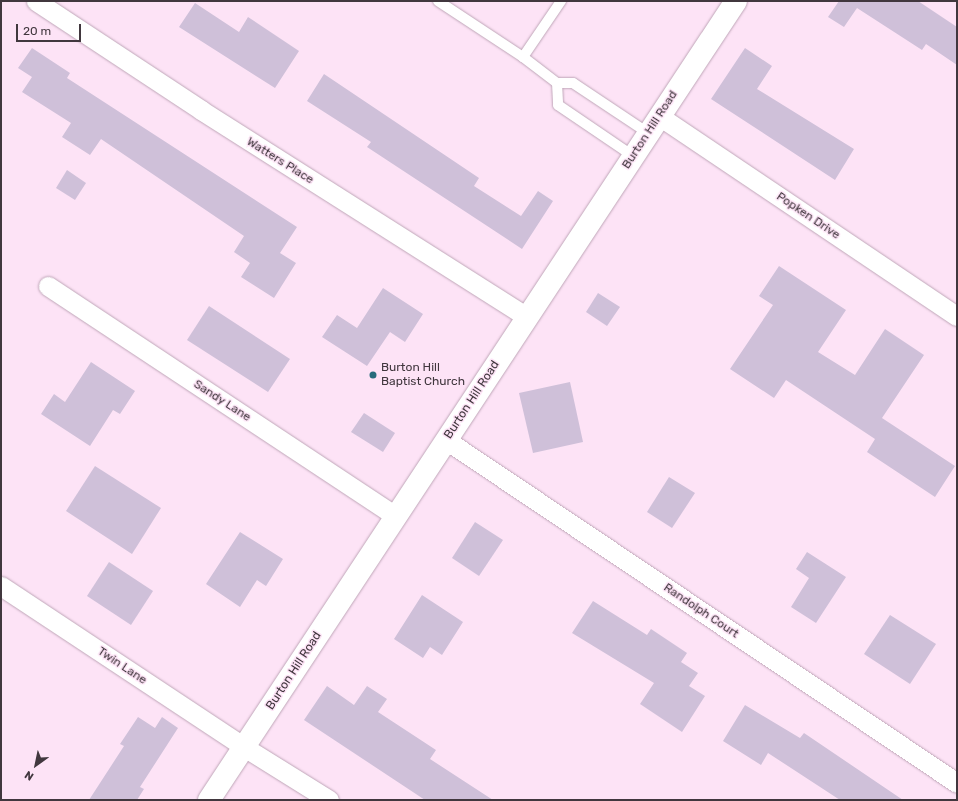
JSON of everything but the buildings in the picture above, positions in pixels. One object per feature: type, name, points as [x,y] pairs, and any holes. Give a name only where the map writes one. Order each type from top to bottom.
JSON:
[{"type":"street","name":"Watters Place","points":[[36,1],[201,110],[527,317]]},
{"type":"street","name":"Burton Hill Road","points":[[209,800],[736,1]]},
{"type":"street","name":"Popken Drive","points":[[653,125],[957,316]]},
{"type":"street","name":"Sandy Lane","points":[[48,286],[396,516]]},
{"type":"street","name":"Randolph Court","points":[[446,440],[957,783]]},
{"type":"street","name":"Twin Lane","points":[[1,586],[244,747],[329,800]]},
{"type":"lane","points":[[438,1],[523,57],[557,83],[573,83],[653,125]]},
{"type":"lane","points":[[523,57],[561,1]]},
{"type":"lane","points":[[557,83],[558,105],[633,156]]},
{"type":"place","name":"Burton Hill Baptist Church","points":[[373,375]]}]
